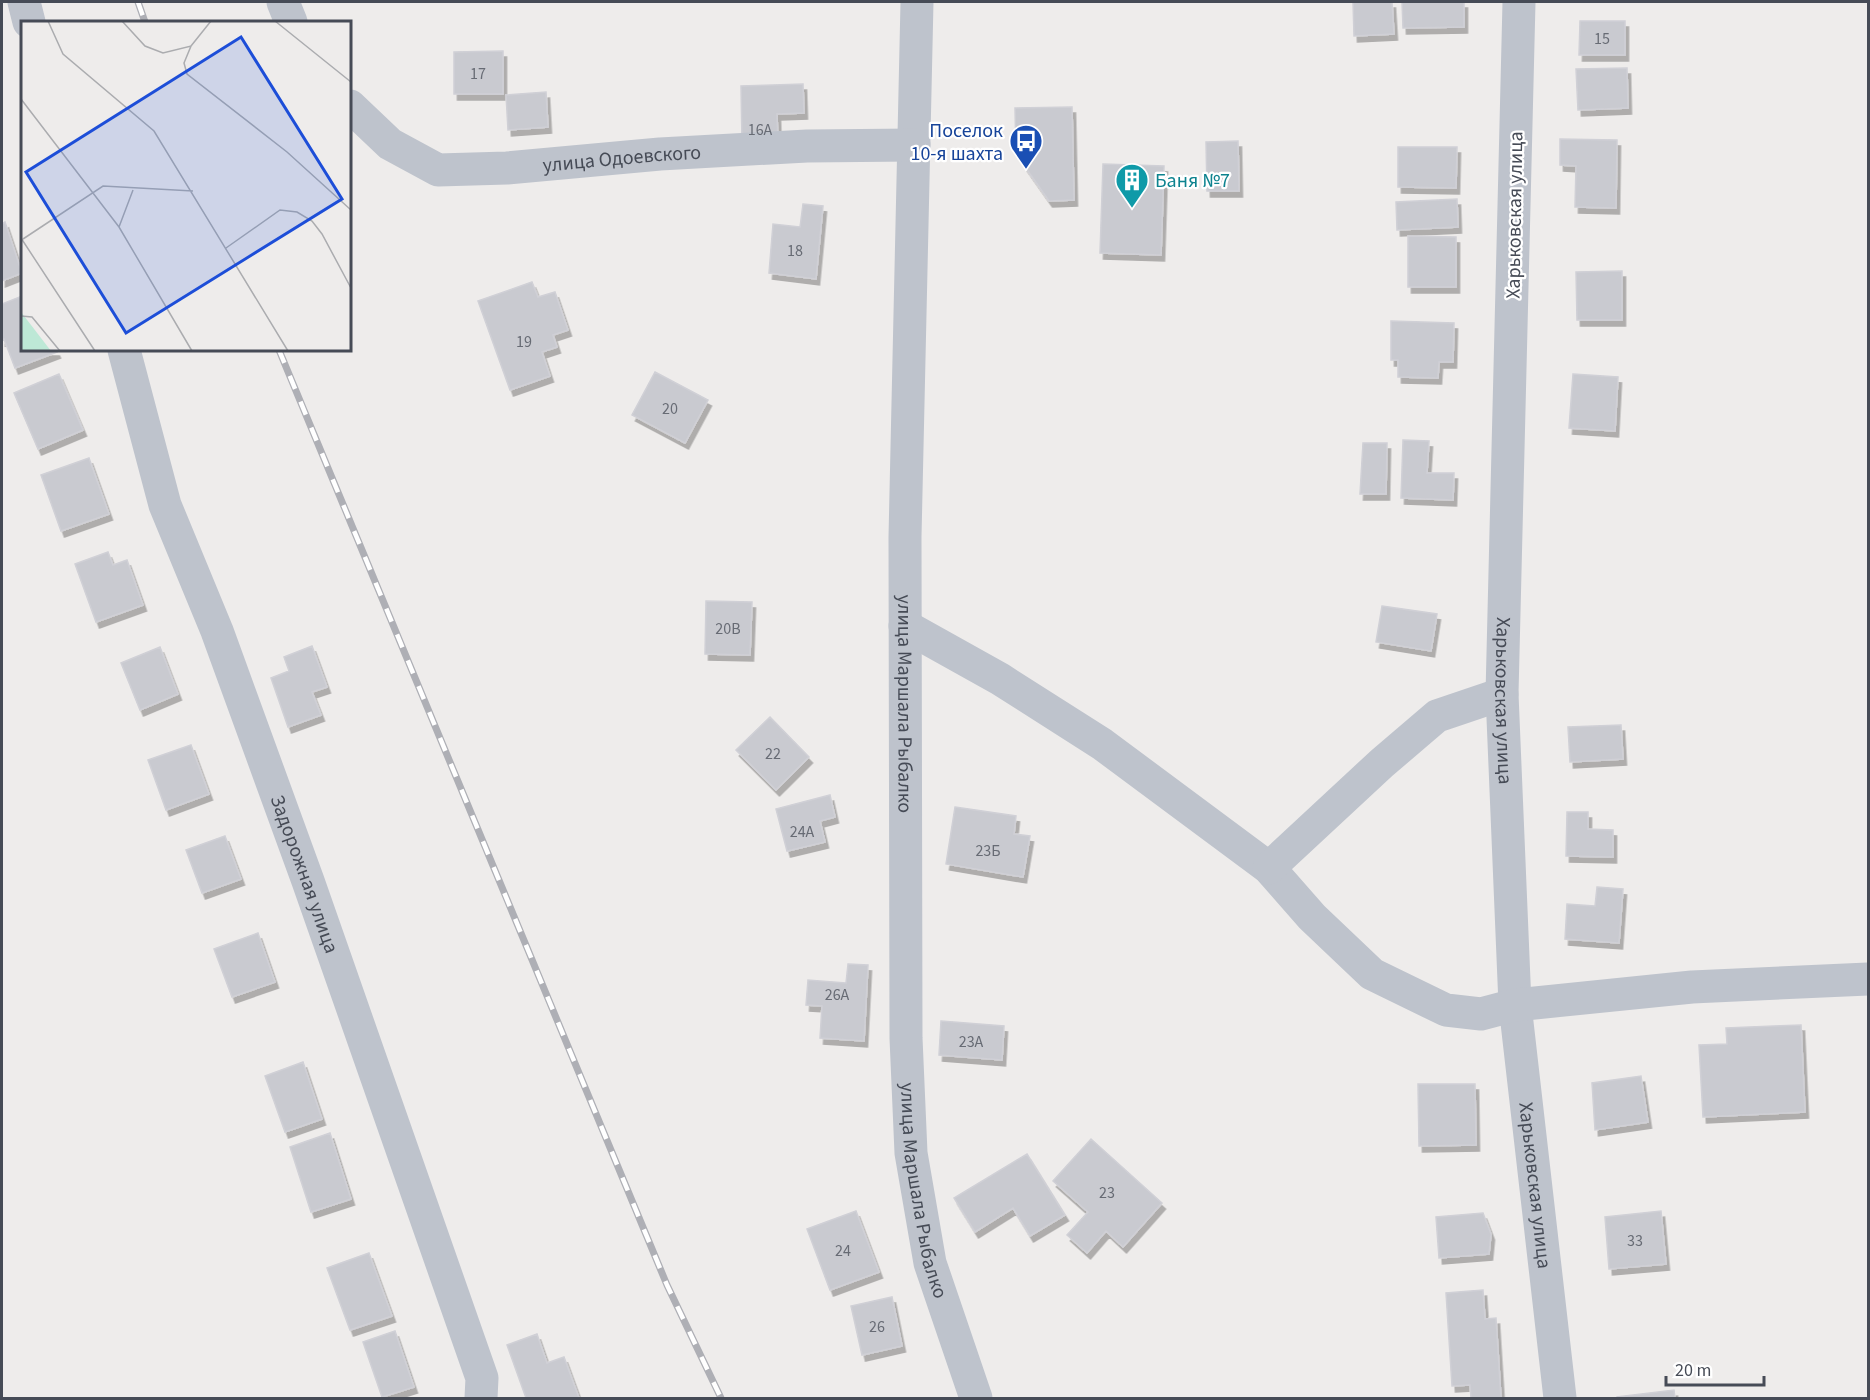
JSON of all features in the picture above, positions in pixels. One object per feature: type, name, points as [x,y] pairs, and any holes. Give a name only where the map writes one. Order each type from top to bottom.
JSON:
[{"type":"street","points":[[24,2],[29,21]]},
{"type":"street","points":[[283,2],[291,21]]},
{"type":"street","name":"улица Маршала Рыбалко","points":[[917,2],[905,537],[906,1038],[911,1153],[930,1263],[976,1398]]},
{"type":"street","name":"Харьковская улица","points":[[1519,2],[1502,694],[1515,1005],[1560,1398]]},
{"type":"street","name":"улица Одоевского","points":[[351,107],[390,144],[438,170],[507,168],[807,146],[914,145]]},
{"type":"street","name":"Задорожная улица","points":[[124,351],[165,505],[217,631],[308,881],[482,1378],[481,1398]]},
{"type":"street","points":[[905,626],[1000,679],[1102,744],[1269,868],[1312,917],[1372,974],[1446,1010],[1481,1014],[1515,1005],[1692,987],[1869,979]]},
{"type":"street","points":[[1269,868],[1437,716],[1502,694]]},
{"type":"building","points":[[1353,2],[1392,2],[1394,34],[1354,36]]},
{"type":"building","points":[[1402,2],[1464,2],[1464,27],[1403,28]]},
{"type":"building","points":[[1580,21],[1625,21],[1625,55],[1579,55]]},
{"type":"building","points":[[503,51],[503,94],[454,94],[454,52]]},
{"type":"building","points":[[1627,68],[1628,108],[1578,110],[1576,69]]},
{"type":"building","points":[[803,84],[804,113],[777,114],[778,143],[742,144],[741,86]]},
{"type":"building","points":[[546,92],[548,127],[508,130],[506,95]]},
{"type":"building","points":[[1072,107],[1074,200],[1049,201],[1016,154],[1015,108]]},
{"type":"building","points":[[1560,139],[1617,140],[1616,208],[1575,207],[1576,166],[1560,165]]},
{"type":"building","points":[[1238,141],[1239,191],[1207,191],[1206,142]]},
{"type":"building","points":[[1398,147],[1457,147],[1456,188],[1398,187]]},
{"type":"building","name":"Баня №7","points":[[1103,164],[1164,166],[1161,255],[1100,253]]},
{"type":"building","points":[[1457,199],[1458,227],[1397,230],[1396,202]]},
{"type":"building","points":[[803,204],[823,206],[816,279],[769,273],[773,224],[800,227]]},
{"type":"building","points":[[5,222],[21,273],[2,281],[2,224]]},
{"type":"building","points":[[1408,236],[1456,237],[1456,287],[1408,287]]},
{"type":"building","points":[[1622,271],[1622,320],[1577,320],[1576,272]]},
{"type":"building","points":[[532,282],[538,297],[555,292],[568,330],[553,335],[557,347],[542,352],[550,376],[510,390],[478,301]]},
{"type":"building","points":[[21,296],[21,351],[57,352],[15,368],[4,339],[2,340],[2,304]]},
{"type":"building","points":[[1391,321],[1454,323],[1453,362],[1439,362],[1438,378],[1398,377],[1398,360],[1391,360]]},
{"type":"building","points":[[655,372],[708,400],[685,443],[632,415]]},
{"type":"building","points":[[59,374],[83,430],[38,449],[14,393]]},
{"type":"building","points":[[1573,374],[1618,377],[1615,431],[1569,428]]},
{"type":"building","points":[[1403,440],[1429,441],[1427,473],[1454,473],[1453,500],[1401,498]]},
{"type":"building","points":[[1363,443],[1387,443],[1386,494],[1360,494]]},
{"type":"building","points":[[89,458],[109,514],[61,531],[41,475]]},
{"type":"building","points":[[108,552],[113,565],[127,560],[143,605],[96,622],[75,564]]},
{"type":"building","points":[[706,601],[752,602],[750,655],[705,654]]},
{"type":"building","points":[[1382,606],[1437,614],[1431,651],[1376,642]]},
{"type":"building","points":[[312,646],[327,687],[312,692],[321,715],[288,727],[271,678],[289,671],[284,657]]},
{"type":"building","points":[[160,647],[178,694],[140,710],[121,663]]},
{"type":"building","points":[[770,717],[809,757],[776,790],[736,750]]},
{"type":"building","points":[[1621,725],[1623,759],[1570,762],[1568,727]]},
{"type":"building","points":[[191,745],[209,794],[166,810],[148,760]]},
{"type":"building","points":[[830,795],[835,817],[820,821],[825,842],[787,851],[776,809]]},
{"type":"building","points":[[955,807],[1016,816],[1014,834],[1030,836],[1023,877],[946,864]]},
{"type":"building","points":[[1567,812],[1588,812],[1588,829],[1613,830],[1613,857],[1566,856]]},
{"type":"building","points":[[225,836],[241,879],[202,893],[186,850]]},
{"type":"building","points":[[1597,887],[1623,889],[1619,943],[1565,939],[1567,904],[1595,906]]},
{"type":"building","points":[[258,933],[275,982],[232,997],[214,949]]},
{"type":"building","points":[[848,964],[868,965],[864,1041],[820,1038],[822,1006],[806,1005],[808,980],[846,983]]},
{"type":"building","points":[[941,1021],[1004,1026],[1002,1060],[939,1055]]},
{"type":"building","points":[[1801,1025],[1805,1112],[1703,1117],[1699,1045],[1727,1044],[1726,1028]]},
{"type":"building","points":[[303,1062],[322,1119],[285,1132],[265,1076]]},
{"type":"building","points":[[1641,1076],[1648,1122],[1595,1130],[1592,1083]]},
{"type":"building","points":[[1418,1084],[1475,1084],[1476,1145],[1419,1146]]},
{"type":"building","points":[[330,1133],[351,1199],[311,1212],[290,1147]]},
{"type":"building","points":[[1091,1139],[1162,1203],[1123,1247],[1106,1231],[1087,1253],[1067,1235],[1088,1212],[1053,1181]]},
{"type":"building","points":[[1027,1154],[1065,1215],[1030,1236],[1013,1208],[975,1232],[954,1198]]},
{"type":"building","points":[[856,1211],[879,1272],[830,1290],[807,1229]]},
{"type":"building","points":[[1661,1211],[1666,1264],[1609,1269],[1605,1217]]},
{"type":"building","points":[[1483,1213],[1491,1234],[1489,1254],[1439,1258],[1436,1217]]},
{"type":"building","points":[[369,1253],[392,1316],[350,1330],[327,1268]]},
{"type":"building","points":[[1483,1290],[1485,1319],[1496,1318],[1501,1398],[1471,1398],[1470,1385],[1452,1386],[1446,1293]]},
{"type":"building","points":[[892,1297],[902,1346],[862,1355],[851,1306]]},
{"type":"building","points":[[395,1331],[414,1387],[382,1397],[363,1342]]},
{"type":"building","points":[[537,1334],[547,1363],[564,1357],[579,1398],[526,1398],[507,1345]]},
{"type":"building","points":[[1674,1390],[1675,1398],[1617,1398],[1617,1397]]},
{"type":"railway","points":[[138,2],[145,21]]},
{"type":"railway","points":[[279,351],[667,1285],[721,1398]]},
{"type":"place","name":"Поселок 10-я шахта","points":[[1026,170]]},
{"type":"place","name":"Баня №7","points":[[1132,209]]}]
